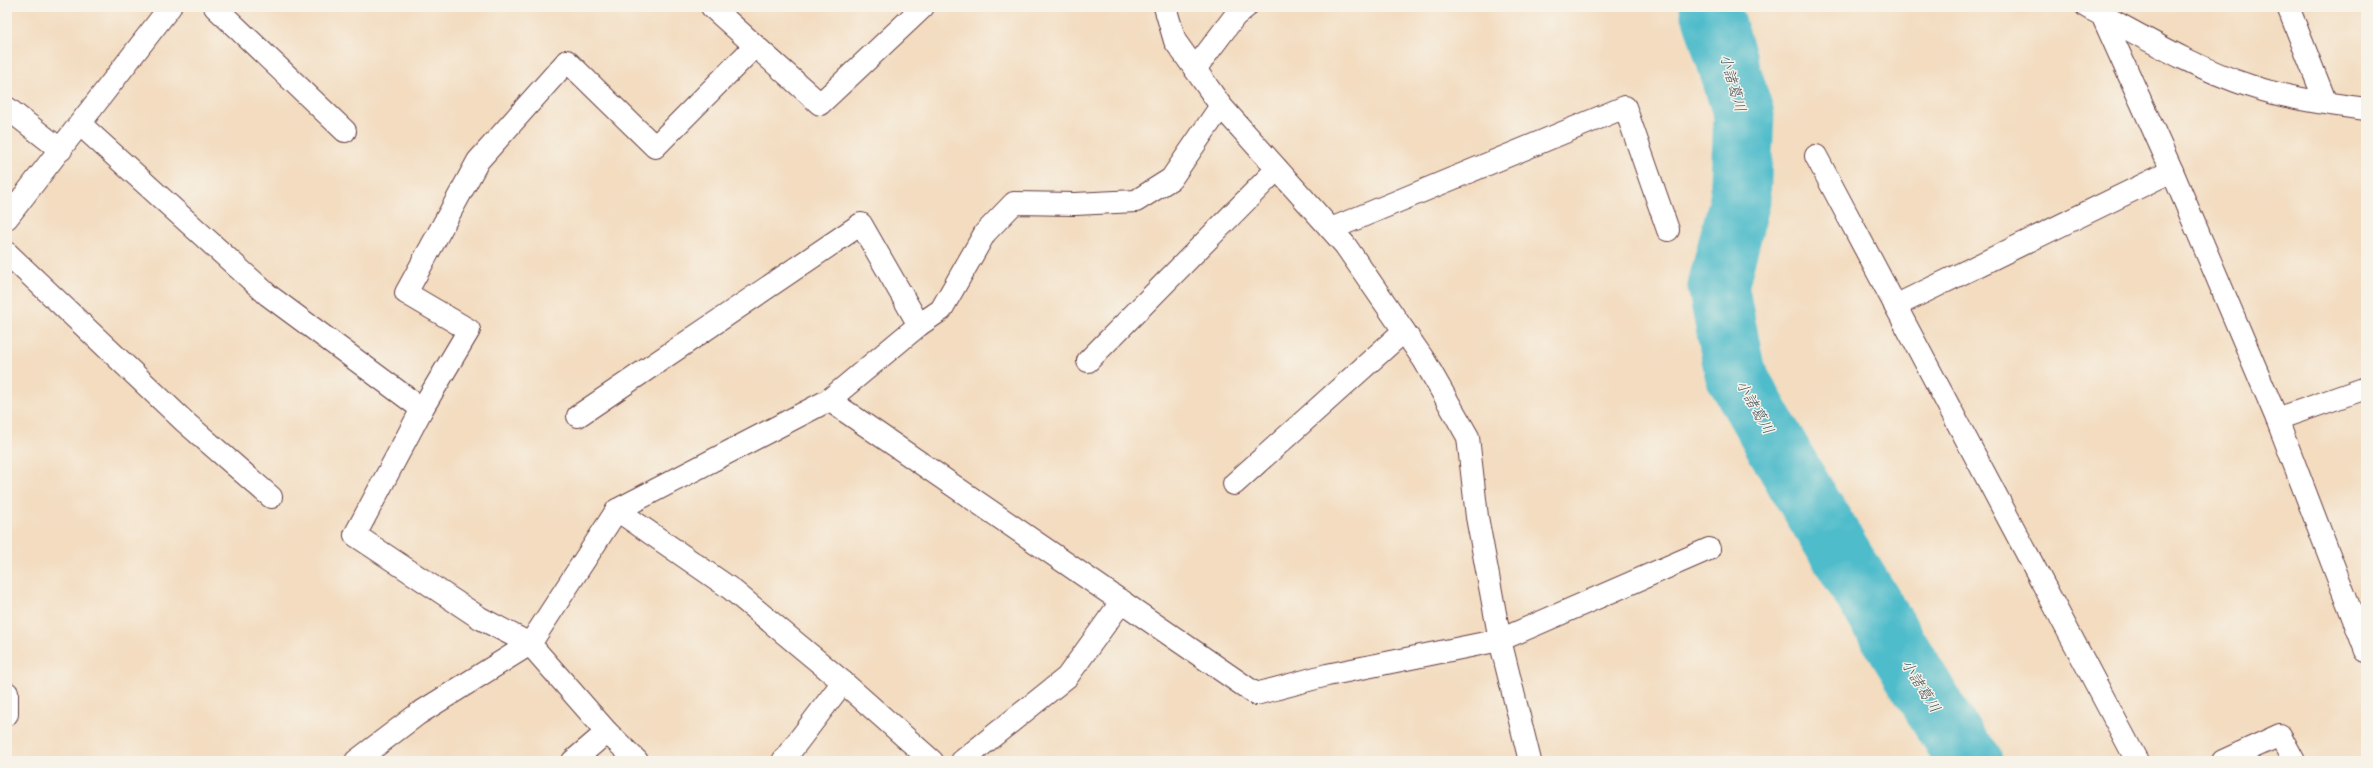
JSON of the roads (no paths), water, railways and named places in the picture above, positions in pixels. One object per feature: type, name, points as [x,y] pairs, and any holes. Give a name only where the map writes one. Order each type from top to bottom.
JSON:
[{"type":"street","points":[[7,218],[170,7]]},
{"type":"street","points":[[214,7],[345,131]]},
{"type":"street","points":[[712,7],[820,104],[923,7]]},
{"type":"street","points":[[1166,7],[1175,41],[1221,106],[1345,245],[1424,360],[1468,437],[1478,517],[1500,640],[1530,761]]},
{"type":"street","points":[[1195,69],[1235,16],[1246,7]]},
{"type":"street","points":[[2288,7],[2326,103]]},
{"type":"street","points":[[2094,11],[2182,58],[2250,86],[2326,103],[2366,109]]},
{"type":"street","points":[[2094,11],[2172,171],[2277,419],[2366,651]]},
{"type":"street","points":[[637,761],[607,732],[530,644],[480,618],[355,535],[422,409],[469,330],[406,293],[478,161],[567,61],[655,147],[755,46]]},
{"type":"street","points":[[356,761],[418,714],[530,644],[617,510],[828,400],[919,325],[941,310],[985,232],[1014,203],[1075,204],[1136,201],[1172,179],[1221,106]]},
{"type":"street","points":[[1331,229],[1625,107],[1668,230]]},
{"type":"street","points":[[7,108],[61,150]]},
{"type":"street","points":[[81,124],[268,295],[422,409]]},
{"type":"street","points":[[1816,156],[2137,761]]},
{"type":"street","points":[[1088,361],[1278,169]]},
{"type":"street","points":[[1895,306],[2172,171]]},
{"type":"street","points":[[578,416],[861,224],[919,325]]},
{"type":"street","points":[[7,253],[185,422],[271,497]]},
{"type":"street","points":[[1234,484],[1404,331]]},
{"type":"street","points":[[2277,419],[2366,388]]},
{"type":"street","points":[[828,400],[1256,694],[1327,675],[1500,640],[1709,549]]},
{"type":"street","points":[[617,510],[731,589],[843,682],[932,761]]},
{"type":"street","points":[[962,761],[1067,677],[1122,601]]},
{"type":"street","points":[[783,761],[843,682]]},
{"type":"street","points":[[7,693],[7,714]]},
{"type":"street","points":[[573,761],[607,732]]},
{"type":"street","points":[[2223,761],[2280,735],[2294,761]]},
{"type":"waterway","name":"小諸葛川","points":[[1710,7],[1744,115],[1740,200],[1718,286],[1735,373],[1796,480],[1959,748],[1972,761]]}]
